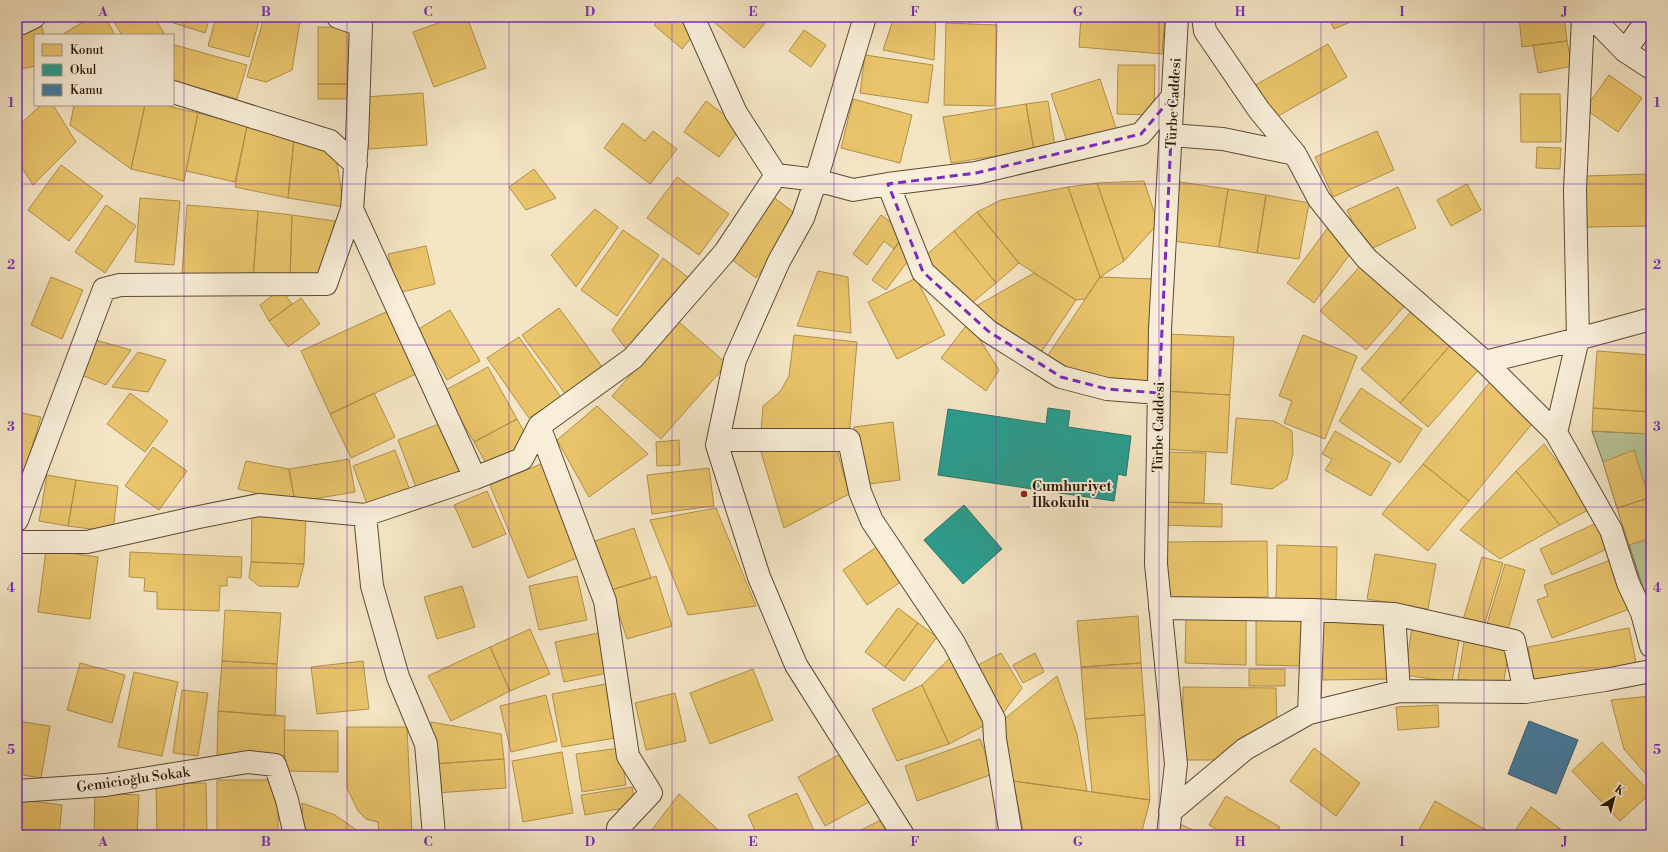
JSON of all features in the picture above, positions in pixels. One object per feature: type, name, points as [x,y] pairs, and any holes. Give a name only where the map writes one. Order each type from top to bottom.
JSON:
[{"type":"street","points":[[17,22],[22,23],[34,17]]},
{"type":"street","points":[[17,520],[104,289],[120,285],[326,284],[352,209],[356,165],[361,25],[338,17]]},
{"type":"street","points":[[693,17],[736,113],[776,175]]},
{"type":"street","points":[[865,17],[816,180],[803,218],[779,261],[735,360],[717,445],[759,577],[796,664],[903,835]]},
{"type":"street","name":"Türbe Caddesi","points":[[1168,835],[1176,764],[1156,564],[1160,330],[1177,17]]},
{"type":"street","points":[[1203,17],[1204,31],[1259,110],[1295,154],[1319,199],[1366,258],[1484,362],[1556,433],[1611,530],[1628,583],[1642,613],[1651,646]]},
{"type":"street","points":[[1556,433],[1578,339],[1575,190],[1583,17]]},
{"type":"street","points":[[1592,17],[1625,51],[1651,68]]},
{"type":"street","points":[[1625,51],[1649,17]]},
{"type":"street","points":[[174,92],[330,141],[356,165]]},
{"type":"street","points":[[776,175],[816,180],[854,190],[888,184],[976,173],[1141,134],[1173,96]]},
{"type":"street","points":[[1171,135],[1223,139],[1295,154]]},
{"type":"street","points":[[17,542],[87,542],[259,505],[365,515],[475,478],[522,459],[539,426],[633,358],[725,252],[776,175]]},
{"type":"street","points":[[888,184],[923,272],[988,331],[1061,377],[1107,389],[1159,393]]},
{"type":"street","points":[[352,209],[475,478]]},
{"type":"street","points":[[1484,362],[1651,319]]},
{"type":"street","points":[[539,426],[605,601],[628,756],[651,793],[618,828],[618,835]]},
{"type":"street","points":[[718,440],[849,440],[860,492],[872,521],[954,643],[994,719],[995,739],[1011,835]]},
{"type":"street","points":[[365,515],[372,586],[398,676],[426,744],[434,835]]},
{"type":"street","points":[[1160,608],[1312,610],[1394,614],[1514,641],[1525,692]]},
{"type":"street","points":[[1309,713],[1312,610]]},
{"type":"street","points":[[1394,614],[1399,691]]},
{"type":"street","points":[[1170,812],[1245,749],[1309,713],[1399,691],[1525,692],[1605,680],[1651,671]]},
{"type":"street","name":"Gemicioğlu Sokak","points":[[17,791],[106,785],[248,762],[275,765],[287,800],[295,835]]},
{"type":"highlighted area","points":[[1173,96],[1159,393],[1107,389],[1061,377],[988,331],[923,272],[888,184],[976,173],[1141,134]]},
{"type":"green space","points":[[1592,431],[1651,434],[1651,612],[1603,462]]},
{"type":"building: Konut","points":[[91,17],[105,17],[114,34],[63,34]]},
{"type":"building: Konut","points":[[111,17],[154,17],[164,33],[162,34],[121,34]]},
{"type":"building: Konut","points":[[155,17],[210,17],[205,33]]},
{"type":"building: Konut","points":[[216,17],[260,17],[249,57],[208,46]]},
{"type":"building: Konut","points":[[264,17],[289,17],[300,21],[292,70],[266,82],[247,77]]},
{"type":"building: Konut","points":[[455,17],[467,17],[486,68],[434,87],[413,32]]},
{"type":"building: Konut","points":[[661,17],[682,17],[697,31],[682,49],[654,25]]},
{"type":"building: Konut","points":[[719,17],[761,17],[766,22],[744,48],[714,22]]},
{"type":"building: Konut","points":[[896,17],[936,17],[934,60],[883,50],[892,23]]},
{"type":"building: Konut","points":[[1081,17],[1165,17],[1162,54],[1079,47]]},
{"type":"building: Konut","points":[[1328,17],[1362,17],[1334,29]]},
{"type":"building: Konut","points":[[1519,17],[1564,17],[1567,41],[1522,47]]},
{"type":"building: Konut","points":[[946,23],[997,25],[995,106],[944,105]]},
{"type":"building: Konut","points":[[41,24],[44,34],[34,34],[34,66],[17,70],[17,30]]},
{"type":"building: Konut","points":[[318,27],[355,28],[353,84],[318,84]]},
{"type":"building: Konut","points":[[804,30],[826,45],[811,67],[789,51]]},
{"type":"building: Konut","points":[[1567,41],[1572,66],[1538,73],[1533,45]]},
{"type":"building: Konut","points":[[1328,44],[1347,77],[1271,120],[1252,87]]},
{"type":"building: Konut","points":[[175,45],[247,65],[237,99],[174,81]]},
{"type":"building: Konut","points":[[865,55],[933,65],[928,103],[860,93]]},
{"type":"building: Konut","points":[[1118,65],[1155,65],[1154,115],[1117,114]]},
{"type":"building: Konut","points":[[1609,75],[1642,98],[1618,132],[1585,109]]},
{"type":"building: Konut","points":[[1100,79],[1117,131],[1069,147],[1051,94]]},
{"type":"building: Konut","points":[[318,84],[353,84],[353,99],[318,99]]},
{"type":"building: Konut","points":[[423,93],[427,145],[369,149],[364,97]]},
{"type":"building: Konut","points":[[1520,94],[1560,94],[1561,142],[1521,142]]},
{"type":"building: Konut","points":[[853,99],[912,115],[900,163],[841,148]]},
{"type":"building: Konut","points":[[706,101],[741,127],[719,157],[684,132]]},
{"type":"building: Konut","points":[[1048,101],[1055,146],[1034,150],[1026,104]]},
{"type":"building: Konut","points":[[1026,104],[1034,150],[951,163],[943,117]]},
{"type":"building: Konut","points":[[40,106],[54,106],[76,142],[33,185],[17,160],[17,127]]},
{"type":"building: Konut","points":[[74,106],[145,106],[131,169],[70,125]]},
{"type":"building: Konut","points":[[145,106],[167,106],[198,113],[184,181],[131,169]]},
{"type":"building: Konut","points":[[198,113],[247,126],[235,182],[186,171]]},
{"type":"building: Konut","points":[[623,123],[645,141],[653,131],[677,149],[650,184],[604,148]]},
{"type":"building: Konut","points":[[247,126],[294,139],[288,198],[235,187]]},
{"type":"building: Konut","points":[[1377,131],[1394,170],[1333,197],[1315,157]]},
{"type":"building: Konut","points":[[294,139],[335,151],[344,207],[288,198]]},
{"type":"building: Konut","points":[[1537,147],[1561,148],[1560,169],[1536,168]]},
{"type":"building: Konut","points":[[61,165],[103,196],[69,241],[28,210]]},
{"type":"building: Konut","points":[[534,169],[556,198],[526,210],[509,187]]},
{"type":"building: Konut","points":[[1650,174],[1651,226],[1587,227],[1586,176]]},
{"type":"building: Konut","points":[[677,177],[729,214],[699,255],[647,218]]},
{"type":"building: Konut","points":[[1144,181],[1158,224],[1124,261],[1097,183]]},
{"type":"building: Konut","points":[[1180,182],[1228,189],[1219,247],[1172,241]]},
{"type":"building: Konut","points":[[1097,183],[1124,261],[1100,277],[1068,187]]},
{"type":"building: Konut","points":[[1467,184],[1481,210],[1451,226],[1437,200]]},
{"type":"building: Konut","points":[[1068,187],[1100,277],[1085,299],[1076,300],[1019,263],[977,212],[1001,200]]},
{"type":"building: Konut","points":[[1398,187],[1416,228],[1366,251],[1347,210]]},
{"type":"building: Konut","points":[[1228,189],[1266,195],[1257,253],[1219,247]]},
{"type":"building: Konut","points":[[1266,195],[1309,203],[1299,259],[1257,253]]},
{"type":"building: Konut","points":[[772,196],[801,218],[756,278],[727,256]]},
{"type":"building: Konut","points":[[140,198],[180,201],[174,265],[135,262]]},
{"type":"building: Konut","points":[[106,205],[136,226],[105,273],[75,252]]},
{"type":"building: Konut","points":[[187,205],[258,211],[253,279],[182,273]]},
{"type":"building: Konut","points":[[595,209],[618,227],[576,287],[551,255]]},
{"type":"building: Konut","points":[[258,211],[292,215],[290,280],[253,279]]},
{"type":"building: Konut","points":[[977,212],[1019,263],[996,283],[954,231]]},
{"type":"building: Konut","points":[[292,215],[335,221],[320,281],[290,280]]},
{"type":"building: Konut","points":[[881,215],[906,233],[894,249],[884,241],[867,265],[853,254]]},
{"type":"building: Konut","points":[[1329,226],[1356,246],[1314,303],[1287,283]]},
{"type":"building: Konut","points":[[623,230],[659,255],[617,316],[581,290]]},
{"type":"building: Konut","points":[[954,231],[996,283],[968,306],[925,256]]},
{"type":"building: Konut","points":[[898,243],[913,254],[886,290],[872,280]]},
{"type":"building: Konut","points":[[426,246],[435,284],[398,293],[388,254]]},
{"type":"building: Konut","points":[[663,258],[693,281],[629,353],[612,330]]},
{"type":"building: Konut","points":[[1362,264],[1407,303],[1366,350],[1320,311]]},
{"type":"building: Konut","points":[[818,271],[848,277],[851,333],[797,326]]},
{"type":"building: Konut","points":[[1034,273],[1076,300],[1040,354],[971,309]]},
{"type":"building: Konut","points":[[51,277],[83,290],[62,339],[31,325]]},
{"type":"building: Konut","points":[[1100,277],[1154,279],[1151,384],[1109,381],[1079,373],[1046,358]]},
{"type":"building: Konut","points":[[916,278],[945,335],[897,359],[868,302]]},
{"type":"building: Konut","points":[[281,289],[292,304],[269,321],[260,305]]},
{"type":"building: Konut","points":[[301,298],[320,324],[288,347],[269,321]]},
{"type":"building: Konut","points":[[559,308],[603,368],[566,395],[522,335]]},
{"type":"building: Konut","points":[[1414,308],[1453,342],[1400,403],[1361,369]]},
{"type":"building: Konut","points":[[450,310],[480,361],[447,380],[417,330]]},
{"type":"building: Konut","points":[[388,311],[416,374],[330,414],[301,351]]},
{"type":"building: Konut","points":[[678,321],[727,364],[661,439],[612,396]]},
{"type":"building: Konut","points":[[969,322],[999,370],[986,391],[941,358]]},
{"type":"building: Konut","points":[[1166,334],[1234,337],[1230,395],[1164,391]]},
{"type":"building: Konut","points":[[794,335],[857,342],[849,436],[761,432],[763,406],[780,392],[789,376]]},
{"type":"building: Konut","points":[[1303,335],[1357,356],[1325,439],[1284,423],[1292,401],[1279,396]]},
{"type":"building: Konut","points":[[519,337],[561,397],[529,418],[487,358]]},
{"type":"building: Konut","points":[[92,339],[131,350],[106,385],[79,374]]},
{"type":"building: Konut","points":[[1453,342],[1481,367],[1428,427],[1400,403]]},
{"type":"building: Konut","points":[[1597,351],[1651,355],[1651,412],[1593,408]]},
{"type":"building: Konut","points":[[138,352],[166,360],[148,392],[112,387]]},
{"type":"building: Konut","points":[[488,367],[517,419],[474,442],[444,391]]},
{"type":"building: Konut","points":[[1490,382],[1536,419],[1469,501],[1423,464]]},
{"type":"building: Konut","points":[[1361,388],[1422,429],[1400,463],[1339,421]]},
{"type":"building: Konut","points":[[1164,391],[1230,395],[1227,453],[1161,449]]},
{"type":"building: Konut","points":[[130,393],[168,421],[145,452],[107,424]]},
{"type":"building: Konut","points":[[374,393],[395,437],[351,458],[330,414]]},
{"type":"building: Konut","points":[[597,406],[648,454],[589,497],[557,440]]},
{"type":"building: Konut","points":[[1593,408],[1651,412],[1651,434],[1592,431]]},
{"type":"building: Konut","points":[[17,412],[41,417],[23,477],[17,475]]},
{"type":"building: Konut","points":[[1236,418],[1274,421],[1292,431],[1293,453],[1287,479],[1272,489],[1231,484]]},
{"type":"building: Konut","points":[[517,419],[529,441],[487,465],[474,442]]},
{"type":"building: Konut","points":[[444,422],[464,472],[417,490],[398,440]]},
{"type":"building: Konut","points":[[893,422],[900,480],[861,485],[854,427]]},
{"type":"building: Konut","points":[[1335,431],[1391,463],[1371,496],[1325,470],[1332,459],[1322,454]]},
{"type":"building: Konut","points":[[679,440],[680,465],[657,466],[656,442]]},
{"type":"building: Konut","points":[[835,442],[849,494],[784,528],[760,449]]},
{"type":"building: Konut","points":[[1544,444],[1592,508],[1560,525],[1516,471]]},
{"type":"building: Konut","points":[[153,447],[187,471],[159,510],[125,486]]},
{"type":"building: Konut","points":[[395,450],[409,488],[367,504],[353,466]]},
{"type":"building: Konut","points":[[1634,450],[1649,498],[1617,508],[1603,462]]},
{"type":"building: Konut","points":[[1163,452],[1206,453],[1204,503],[1162,502]]},
{"type":"building: Konut","points":[[349,459],[355,492],[295,502],[289,469]]},
{"type":"building: Konut","points":[[246,461],[289,469],[295,502],[238,489]]},
{"type":"building: Konut","points":[[546,462],[584,555],[528,578],[490,485]]},
{"type":"building: Konut","points":[[1423,464],[1469,501],[1428,551],[1382,514]]},
{"type":"building: Konut","points":[[709,468],[714,506],[652,514],[647,475]]},
{"type":"building: Konut","points":[[1516,471],[1560,525],[1500,559],[1460,530]]},
{"type":"building: Konut","points":[[47,475],[76,480],[68,526],[39,521]]},
{"type":"building: Konut","points":[[76,480],[118,486],[113,532],[68,526]]},
{"type":"building: Konut","points":[[487,491],[506,534],[473,548],[454,505]]},
{"type":"building: Konut","points":[[1649,498],[1651,505],[1651,538],[1629,545],[1617,508]]},
{"type":"building: Konut","points":[[1162,502],[1222,504],[1222,527],[1161,525]]},
{"type":"building: Konut","points":[[716,508],[756,606],[688,615],[650,520]]},
{"type":"building: Konut","points":[[252,511],[306,513],[304,564],[251,562]]},
{"type":"building: Konut","points":[[1601,521],[1613,546],[1552,575],[1540,549]]},
{"type":"building: Konut","points":[[634,528],[651,578],[611,590],[595,541]]},
{"type":"building: Konut","points":[[1267,541],[1268,597],[1163,598],[1162,542]]},
{"type":"building: Konut","points":[[881,544],[905,579],[867,605],[843,570]]},
{"type":"building: Konut","points":[[1277,545],[1337,547],[1336,601],[1276,599]]},
{"type":"building: Konut","points":[[46,550],[98,557],[90,619],[38,612]]},
{"type":"building: Konut","points":[[130,552],[242,557],[241,578],[227,577],[227,586],[220,586],[219,611],[157,609],[157,592],[144,591],[145,578],[129,577]]},
{"type":"building: Konut","points":[[1375,554],[1436,564],[1428,609],[1367,599]]},
{"type":"building: Konut","points":[[1482,557],[1503,563],[1484,626],[1463,620]]},
{"type":"building: Konut","points":[[1616,558],[1635,607],[1552,638],[1537,600],[1548,596],[1544,585]]},
{"type":"building: Konut","points":[[251,562],[304,564],[298,587],[259,586],[249,578]]},
{"type":"building: Konut","points":[[1505,564],[1525,570],[1507,633],[1486,627]]},
{"type":"building: Konut","points":[[577,576],[587,620],[539,630],[529,586]]},
{"type":"building: Konut","points":[[656,576],[672,626],[627,639],[611,590]]},
{"type":"building: Konut","points":[[462,586],[475,627],[437,639],[424,597]]},
{"type":"building: Konut","points":[[898,608],[918,623],[885,667],[865,652]]},
{"type":"building: Konut","points":[[225,610],[281,613],[277,664],[222,661]]},
{"type":"building: Konut","points":[[1186,615],[1246,616],[1246,665],[1185,663]]},
{"type":"building: Konut","points":[[1138,616],[1141,663],[1081,667],[1077,621]]},
{"type":"building: Konut","points":[[1256,616],[1304,617],[1304,666],[1256,665]]},
{"type":"building: Konut","points":[[1322,620],[1387,620],[1388,679],[1323,680]]},
{"type":"building: Konut","points":[[918,623],[937,637],[904,681],[885,667]]},
{"type":"building: Konut","points":[[1412,627],[1460,634],[1452,682],[1405,675]]},
{"type":"building: Konut","points":[[1629,628],[1637,667],[1535,686],[1528,647]]},
{"type":"building: Konut","points":[[530,629],[550,674],[510,691],[490,647]]},
{"type":"building: Konut","points":[[603,632],[612,672],[564,682],[555,642]]},
{"type":"building: Konut","points":[[1465,636],[1510,643],[1503,686],[1458,679]]},
{"type":"building: Konut","points":[[490,647],[510,691],[451,721],[428,676]]},
{"type":"building: Konut","points":[[1001,653],[1022,688],[1003,713],[978,665]]},
{"type":"building: Konut","points":[[1035,653],[1044,672],[1023,683],[1013,665]]},
{"type":"building: Konut","points":[[954,654],[989,723],[949,744],[922,685]]},
{"type":"building: Konut","points":[[222,661],[277,664],[275,716],[218,711]]},
{"type":"building: Konut","points":[[363,661],[369,709],[317,714],[311,667]]},
{"type":"building: Konut","points":[[80,663],[125,675],[112,723],[67,710]]},
{"type":"building: Konut","points":[[1141,663],[1145,715],[1085,719],[1081,667]]},
{"type":"building: Konut","points":[[753,669],[773,720],[710,744],[690,693]]},
{"type":"building: Konut","points":[[1249,669],[1285,669],[1285,686],[1249,686]]},
{"type":"building: Konut","points":[[134,672],[178,682],[162,756],[118,747]]},
{"type":"building: Konut","points":[[1057,676],[1077,734],[1087,791],[1013,781],[1003,720]]},
{"type":"building: Konut","points":[[611,683],[621,737],[562,747],[552,694]]},
{"type":"building: Konut","points":[[922,685],[949,744],[897,761],[872,709]]},
{"type":"building: Konut","points":[[1183,687],[1276,688],[1277,726],[1228,748],[1226,760],[1182,760]]},
{"type":"building: Konut","points":[[182,690],[208,693],[198,756],[173,753]]},
{"type":"building: Konut","points":[[675,693],[686,741],[646,750],[635,703]]},
{"type":"building: Konut","points":[[546,695],[557,741],[511,752],[500,706]]},
{"type":"building: Konut","points":[[1651,696],[1651,780],[1624,749],[1611,700]]},
{"type":"building: Konut","points":[[1438,705],[1439,727],[1398,730],[1396,707]]},
{"type":"building: Konut","points":[[218,711],[285,716],[284,761],[217,757]]},
{"type":"building: Konut","points":[[1145,715],[1150,800],[1092,792],[1085,719]]},
{"type":"building: Konut","points":[[17,721],[50,726],[41,778],[17,774]]},
{"type":"building: Konut","points":[[431,722],[501,734],[504,759],[433,764]]},
{"type":"building: Konut","points":[[347,727],[407,727],[412,835],[379,835],[378,822],[366,819],[358,811],[347,788]]},
{"type":"building: Konut","points":[[284,730],[338,731],[338,772],[285,771]]},
{"type":"building: Konut","points":[[980,739],[993,774],[917,801],[905,766]]},
{"type":"building: Konut","points":[[1602,742],[1651,793],[1620,821],[1572,771]]},
{"type":"building: Konut","points":[[620,748],[626,785],[582,792],[576,754]]},
{"type":"building: Konut","points":[[1314,748],[1360,783],[1336,816],[1290,781]]},
{"type":"building: Konut","points":[[562,752],[573,813],[523,822],[512,761]]},
{"type":"building: Konut","points":[[844,752],[871,801],[825,826],[798,777]]},
{"type":"building: Konut","points":[[504,759],[506,788],[436,793],[433,764]]},
{"type":"building: Konut","points":[[217,780],[278,780],[278,835],[217,835]]},
{"type":"building: Konut","points":[[1013,781],[1150,800],[1141,835],[1024,835]]},
{"type":"building: Konut","points":[[206,783],[207,835],[157,835],[156,784]]},
{"type":"building: Konut","points":[[632,787],[635,806],[585,815],[581,795]]},
{"type":"building: Konut","points":[[95,793],[139,795],[137,835],[94,835]]},
{"type":"building: Konut","points":[[797,793],[816,835],[757,835],[748,815]]},
{"type":"building: Konut","points":[[679,794],[724,835],[648,835]]},
{"type":"building: Konut","points":[[1226,796],[1280,827],[1276,835],[1226,835],[1209,825]]},
{"type":"building: Konut","points":[[17,799],[62,805],[59,835],[17,835]]},
{"type":"building: Konut","points":[[1435,801],[1495,835],[1416,835]]},
{"type":"building: Konut","points":[[302,803],[335,815],[364,835],[303,835]]},
{"type":"building: Konut","points":[[1531,807],[1559,828],[1554,835],[1512,835]]},
{"type":"building: Konut","points":[[887,817],[896,835],[851,835]]},
{"type":"building: Konut","points":[[1180,824],[1204,835],[1175,835]]},
{"type":"building: Konut","points":[[1559,828],[1569,835],[1554,835]]},
{"type":"building: Okul","points":[[1048,408],[1070,411],[1068,427],[1131,436],[1126,476],[1118,474],[1114,501],[938,475],[948,409],[1046,424]]},
{"type":"building: Okul","points":[[964,505],[1002,549],[963,584],[924,540]]},
{"type":"building: Kamu","points":[[1529,721],[1578,740],[1556,794],[1508,774]]},
{"type":"place","name":"Cumhuriyet İlkokulu","points":[[1024,494]]}]
